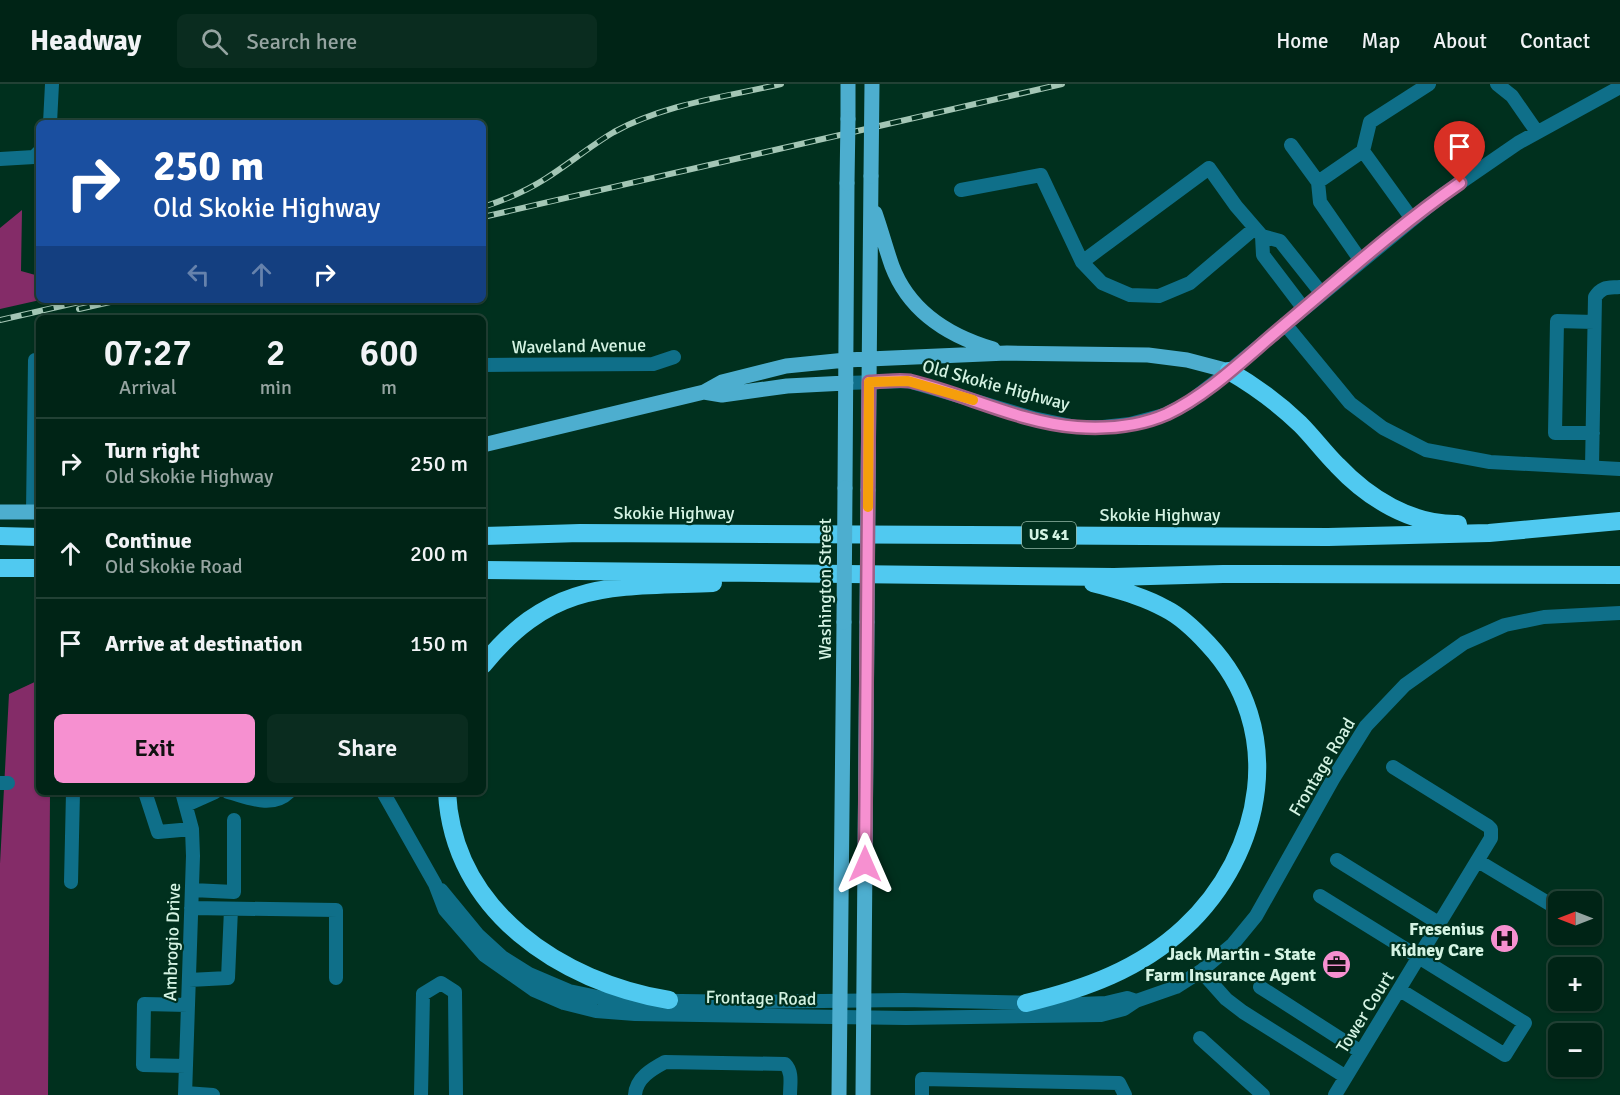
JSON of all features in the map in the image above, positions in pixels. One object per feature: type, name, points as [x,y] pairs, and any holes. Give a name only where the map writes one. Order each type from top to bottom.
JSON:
[{"type":"highway","points":[[1229,371],[1254,386],[1284,411],[1355,483],[1380,502],[1400,511],[1444,524],[1499,524],[1579,516],[1618,521]]},
{"type":"highway","name":"Skokie Highway","points":[[486,536],[591,533],[1328,537],[1489,533],[1618,521]]},
{"type":"highway","points":[[0,537],[36,537]]},
{"type":"highway","points":[[0,568],[36,568]]},
{"type":"highway","points":[[486,570],[1114,577],[1223,574],[1620,574]]},
{"type":"highway","points":[[486,661],[501,643],[521,625],[566,599],[592,591],[613,587],[831,575]]},
{"type":"highway","points":[[1026,1003],[1083,987],[1111,976],[1158,950],[1184,928],[1215,894],[1231,868],[1247,834],[1256,799],[1258,779],[1254,733],[1242,695],[1218,654],[1194,629],[1167,609],[1128,592],[1090,582],[1032,576]]},
{"type":"highway","points":[[447,795],[453,833],[462,858],[482,894],[508,923],[533,945],[588,977],[638,995],[669,1000]]},
{"type":"main road","name":"Washington Street","points":[[839,1095],[849,84]]},
{"type":"main road","points":[[863,1095],[872,84]]},
{"type":"main road","points":[[871,199],[893,268],[914,304],[954,335],[1007,353]]},
{"type":"main road","points":[[486,444],[704,392],[722,382],[786,366],[846,360],[1007,353],[1148,355],[1187,360],[1229,371]]},
{"type":"main road","name":"Old Skokie Highway","points":[[704,392],[722,394],[846,382]]},
{"type":"main road","points":[[0,512],[36,512]]},
{"type":"street","points":[[50,120],[52,84]]},
{"type":"street","points":[[1318,182],[1363,151],[1370,122],[1429,84]]},
{"type":"street","points":[[1497,84],[1512,96],[1537,132]]},
{"type":"street","name":"Old Skokie Highway","points":[[846,382],[908,381],[1044,421],[1076,427],[1130,424],[1164,415],[1188,403],[1229,371],[1412,219],[1478,169],[1537,132],[1620,87]]},
{"type":"street","points":[[1292,145],[1318,182],[1320,202],[1361,261]]},
{"type":"street","points":[[1363,151],[1412,219]]},
{"type":"street","points":[[0,159],[36,155]]},
{"type":"street","points":[[1082,262],[1209,168],[1236,206],[1259,232],[1280,241],[1322,294]]},
{"type":"street","points":[[960,190],[1041,175],[1082,262],[1102,283],[1130,295],[1159,296],[1190,283],[1259,232]]},
{"type":"street","points":[[1259,232],[1263,255],[1304,309]]},
{"type":"street","points":[[1592,467],[1595,297],[1604,288],[1620,287]]},
{"type":"street","points":[[1593,434],[1555,433],[1557,321],[1594,322]]},
{"type":"street","points":[[1285,324],[1350,403],[1383,428],[1426,450],[1490,462],[1620,469]]},
{"type":"street","name":"Waveland Avenue","points":[[486,365],[653,364],[674,357]]},
{"type":"street","name":"Frontage Road","points":[[384,795],[435,884],[445,910],[484,955],[534,990],[564,1003],[596,1011],[864,1018],[1101,1015],[1124,1009],[1136,1001],[1176,987],[1201,971],[1233,944],[1256,916],[1333,779],[1366,726],[1405,685],[1464,643],[1505,625],[1544,617],[1620,613]]},
{"type":"street","name":"Tower Court","points":[[1335,1095],[1491,838],[1491,829],[1488,826],[1393,767]]},
{"type":"street","points":[[71,882],[73,795]]},
{"type":"street","points":[[146,795],[158,832],[192,829]]},
{"type":"street","points":[[184,798],[200,795]]},
{"type":"street","points":[[239,795],[264,802],[286,795]]},
{"type":"street","name":"Ambrogio Drive","points":[[184,798],[192,829],[185,1094]]},
{"type":"street","points":[[192,890],[234,891],[234,820]]},
{"type":"street","points":[[1337,860],[1440,924]]},
{"type":"street","points":[[1478,861],[1548,903]]},
{"type":"street","name":"Frontage Road","points":[[435,884],[449,897],[478,935],[502,957],[529,974],[569,991],[612,1000],[864,1000],[1079,1004],[1106,1003],[1127,998],[1136,1001]]},
{"type":"street","points":[[1320,896],[1525,1023],[1505,1055],[1400,990]]},
{"type":"street","points":[[191,908],[336,910],[336,978]]},
{"type":"street","points":[[189,980],[228,978],[231,909]]},
{"type":"street","points":[[1201,971],[1226,999],[1243,1012],[1346,1077]]},
{"type":"street","points":[[421,1095],[423,994],[441,983],[455,992],[456,1095]]},
{"type":"street","points":[[1260,987],[1361,1052]]},
{"type":"street","points":[[186,1066],[143,1065],[144,1004],[188,1005]]},
{"type":"street","points":[[1200,1038],[1263,1095]]},
{"type":"street","points":[[635,1095],[635,1090],[648,1071],[665,1062],[784,1064],[791,1073],[790,1095]]},
{"type":"street","points":[[922,1095],[922,1079],[1032,1088],[1106,1089],[1119,1083],[1125,1095]]},
{"type":"street","points":[[185,1094],[213,1095]]},
{"type":"shaded area","points":[[22,210],[21,271],[36,275],[36,301],[0,309],[0,228]]},
{"type":"shaded area","points":[[36,681],[36,795],[50,795],[48,1095],[0,1095],[0,864],[9,694]]},
{"type":"railway","points":[[486,206],[538,183],[605,137],[634,122],[696,102],[781,84]]},
{"type":"railway","points":[[486,216],[1062,84]]},
{"type":"railway","points":[[0,320],[75,303]]},
{"type":"railway","points":[[79,309],[106,303]]},
{"type":"slow traffic","points":[[868,507],[869,382],[908,381],[973,400]]},
{"type":"place","name":"Fresenius Kidney Care","points":[[1505,939]]},
{"type":"place","name":"Jack Martin - State Farm Insurance Agent","points":[[1337,964]]},
{"type":"route","points":[[865,864],[869,382],[908,381],[1033,418],[1076,427],[1130,424],[1164,415],[1188,403],[1229,371],[1440,196],[1460,183]]}]
